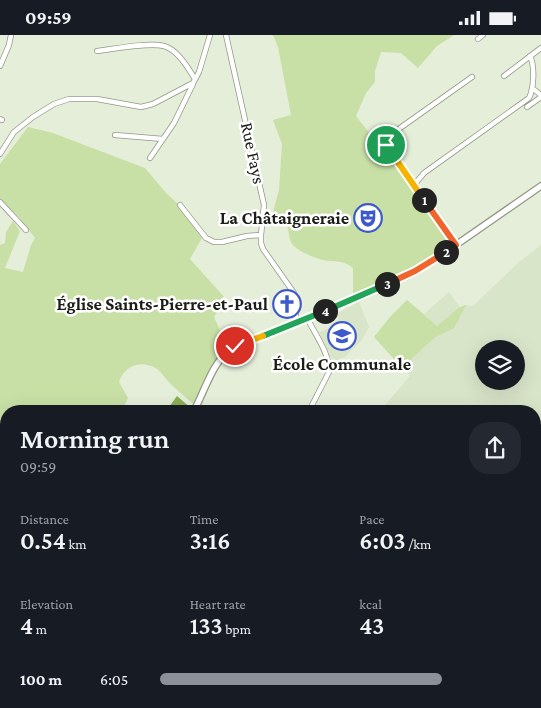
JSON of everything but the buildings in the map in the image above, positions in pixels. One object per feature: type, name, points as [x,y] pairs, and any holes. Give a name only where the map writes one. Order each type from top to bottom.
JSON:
[{"type":"main road","points":[[197,405],[207,383],[225,354],[235,346],[401,278],[431,262],[541,186]]},
{"type":"street","points":[[0,66],[11,35]]},
{"type":"street","points":[[150,158],[174,123],[199,72],[210,35]]},
{"type":"street","name":"Rue Fays","points":[[226,35],[264,205],[260,235],[261,243],[263,249],[294,293],[297,302],[295,323]]},
{"type":"street","points":[[97,51],[150,45],[165,46],[185,63],[194,81]]},
{"type":"street","points":[[504,76],[541,48]]},
{"type":"street","points":[[414,185],[424,173],[527,100],[532,88],[533,64],[530,56]]},
{"type":"street","points":[[456,245],[386,147],[386,138],[472,77]]},
{"type":"street","points":[[0,154],[14,132],[54,104],[69,99],[97,99],[141,107],[153,104],[194,81]]},
{"type":"street","points":[[528,107],[541,96],[532,88]]},
{"type":"street","points":[[115,135],[163,139]]},
{"type":"street","points":[[0,202],[26,231]]},
{"type":"street","points":[[180,205],[206,238],[214,242],[260,235]]},
{"type":"street","points":[[307,318],[329,365],[329,372],[312,405]]},
{"type":"shaded area","points":[[273,35],[454,35],[437,46],[418,68],[401,53],[381,52],[375,71],[375,82],[366,93],[356,116],[379,145],[381,144],[449,238],[449,244],[446,249],[416,268],[353,297],[353,268],[342,262],[312,257],[293,245],[286,224],[273,212],[279,190],[282,144],[273,120],[291,115],[278,47]]},
{"type":"shaded area","points":[[28,127],[53,133],[145,168],[166,193],[187,212],[202,238],[190,259],[226,299],[214,317],[227,346],[212,367],[193,404],[158,370],[151,366],[139,365],[129,368],[121,376],[119,382],[128,398],[125,405],[0,405],[0,245],[5,243],[6,232],[13,221],[20,231],[5,268],[23,272],[35,238],[18,216],[0,200],[0,164]]},
{"type":"shaded area","points":[[541,245],[541,405],[385,405],[410,376],[374,337],[407,300],[424,314],[449,292],[460,307],[466,305],[473,306],[519,262]]},
{"type":"shaded area","points":[[407,300],[437,326],[460,307],[466,305],[454,328],[434,338],[402,368],[374,337]]},
{"type":"shaded area","name":"École Communale","points":[[359,302],[369,327],[362,340],[345,357],[333,362],[319,332],[341,324],[336,314]]},
{"type":"shaded area","points":[[177,396],[188,405],[170,405]]},
{"type":"place","name":"La Châtaigneraie","points":[[368,218]]},
{"type":"place","name":"Église Saints-Pierre-et-Paul","points":[[287,304]]},
{"type":"place","name":"École Communale","points":[[342,336]]},
{"type":"route","points":[[235,346],[394,282],[440,257],[456,245],[386,145]]}]
